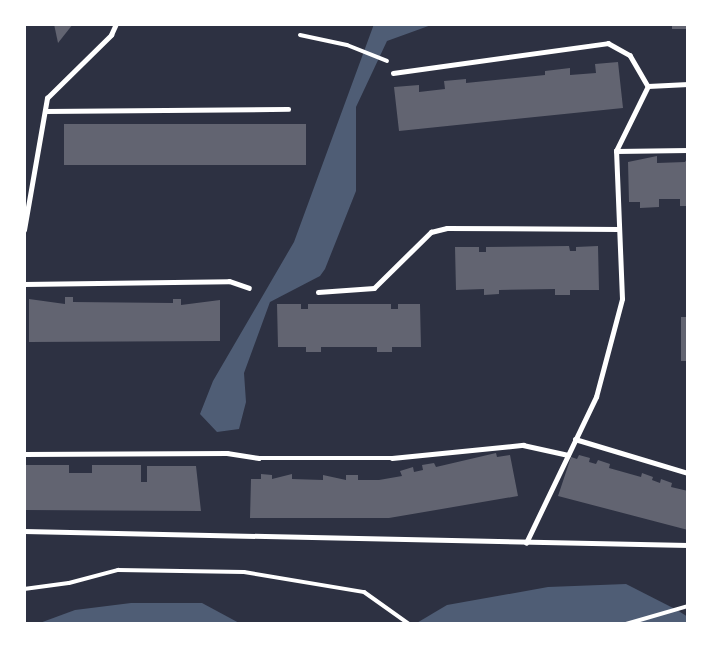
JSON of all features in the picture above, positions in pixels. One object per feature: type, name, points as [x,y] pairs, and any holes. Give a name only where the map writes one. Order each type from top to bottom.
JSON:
[{"type":"lane","points":[[24,230],[46,98],[111,35],[116,24]]},
{"type":"lane","points":[[393,73],[608,43],[630,55],[648,86]]},
{"type":"lane","points":[[648,86],[688,84]]},
{"type":"lane","points":[[526,543],[596,397],[622,299],[616,151],[648,86]]},
{"type":"lane","points":[[45,111],[288,109]]},
{"type":"lane","points":[[616,151],[688,150]]},
{"type":"lane","points":[[318,292],[374,288],[431,232],[447,228],[619,229]]},
{"type":"lane","points":[[24,284],[230,281],[249,288]]},
{"type":"lane","points":[[575,439],[688,473]]},
{"type":"lane","points":[[24,454],[227,453],[259,458],[392,458],[524,445],[568,456]]},
{"type":"lane","points":[[24,531],[688,545]]},
{"type":"path","points":[[300,35],[347,45],[387,61]]},
{"type":"path","points":[[24,589],[69,583],[118,570],[244,572],[364,592],[409,624]]},
{"type":"path","points":[[626,624],[687,606]]},
{"type":"water","points":[[374,24],[434,24],[387,41],[356,107],[356,191],[325,269],[320,276],[270,302],[244,373],[246,402],[239,429],[217,432],[200,414],[213,381],[294,242]]},
{"type":"water","points":[[626,584],[688,617],[688,624],[415,624],[447,605],[548,587]]},
{"type":"water","points":[[131,603],[202,603],[241,624],[37,624],[75,610]]},
{"type":"building","points":[[54,24],[73,24],[58,43]]},
{"type":"building","points":[[672,24],[686,24],[686,29],[672,29]]},
{"type":"building","points":[[618,62],[623,108],[399,131],[394,87],[419,85],[419,92],[445,89],[444,81],[466,79],[466,83],[545,75],[545,71],[570,68],[570,75],[596,73],[595,64]]},
{"type":"building","points":[[64,124],[306,124],[306,165],[64,165]]},
{"type":"building","points":[[657,156],[657,163],[685,162],[688,157],[688,206],[680,206],[680,199],[659,199],[659,207],[640,208],[640,202],[629,202],[628,162]]},
{"type":"building","points":[[569,246],[570,251],[576,251],[576,247],[598,246],[599,290],[570,290],[570,295],[555,295],[555,289],[499,290],[499,294],[484,295],[484,289],[456,290],[455,247],[479,247],[479,252],[486,252],[486,247]]},
{"type":"building","points":[[65,297],[73,297],[73,302],[173,303],[173,299],[181,299],[181,305],[220,300],[220,341],[29,342],[29,299],[65,304]]},
{"type":"building","points":[[277,304],[301,304],[301,309],[308,309],[308,304],[391,304],[391,309],[398,309],[398,304],[420,304],[421,347],[392,347],[392,352],[377,352],[377,347],[321,347],[321,352],[306,352],[306,347],[278,347]]},
{"type":"building","points":[[681,317],[688,317],[688,361],[681,361]]},
{"type":"building","points":[[496,453],[497,457],[510,455],[518,496],[389,518],[250,518],[251,479],[261,479],[261,474],[272,475],[272,479],[292,474],[292,479],[323,480],[323,475],[346,480],[346,475],[358,475],[358,480],[379,480],[402,476],[400,471],[413,467],[414,472],[423,470],[422,465],[434,463],[436,467]]},
{"type":"building","points":[[579,455],[590,458],[589,462],[596,464],[598,460],[610,464],[609,468],[641,477],[642,473],[653,477],[652,480],[660,483],[661,479],[672,483],[671,487],[688,491],[688,530],[558,496],[571,457],[577,459]]},
{"type":"building","points":[[24,465],[69,465],[69,473],[92,473],[92,465],[141,465],[141,482],[147,482],[147,466],[196,466],[201,511],[24,510]]}]
